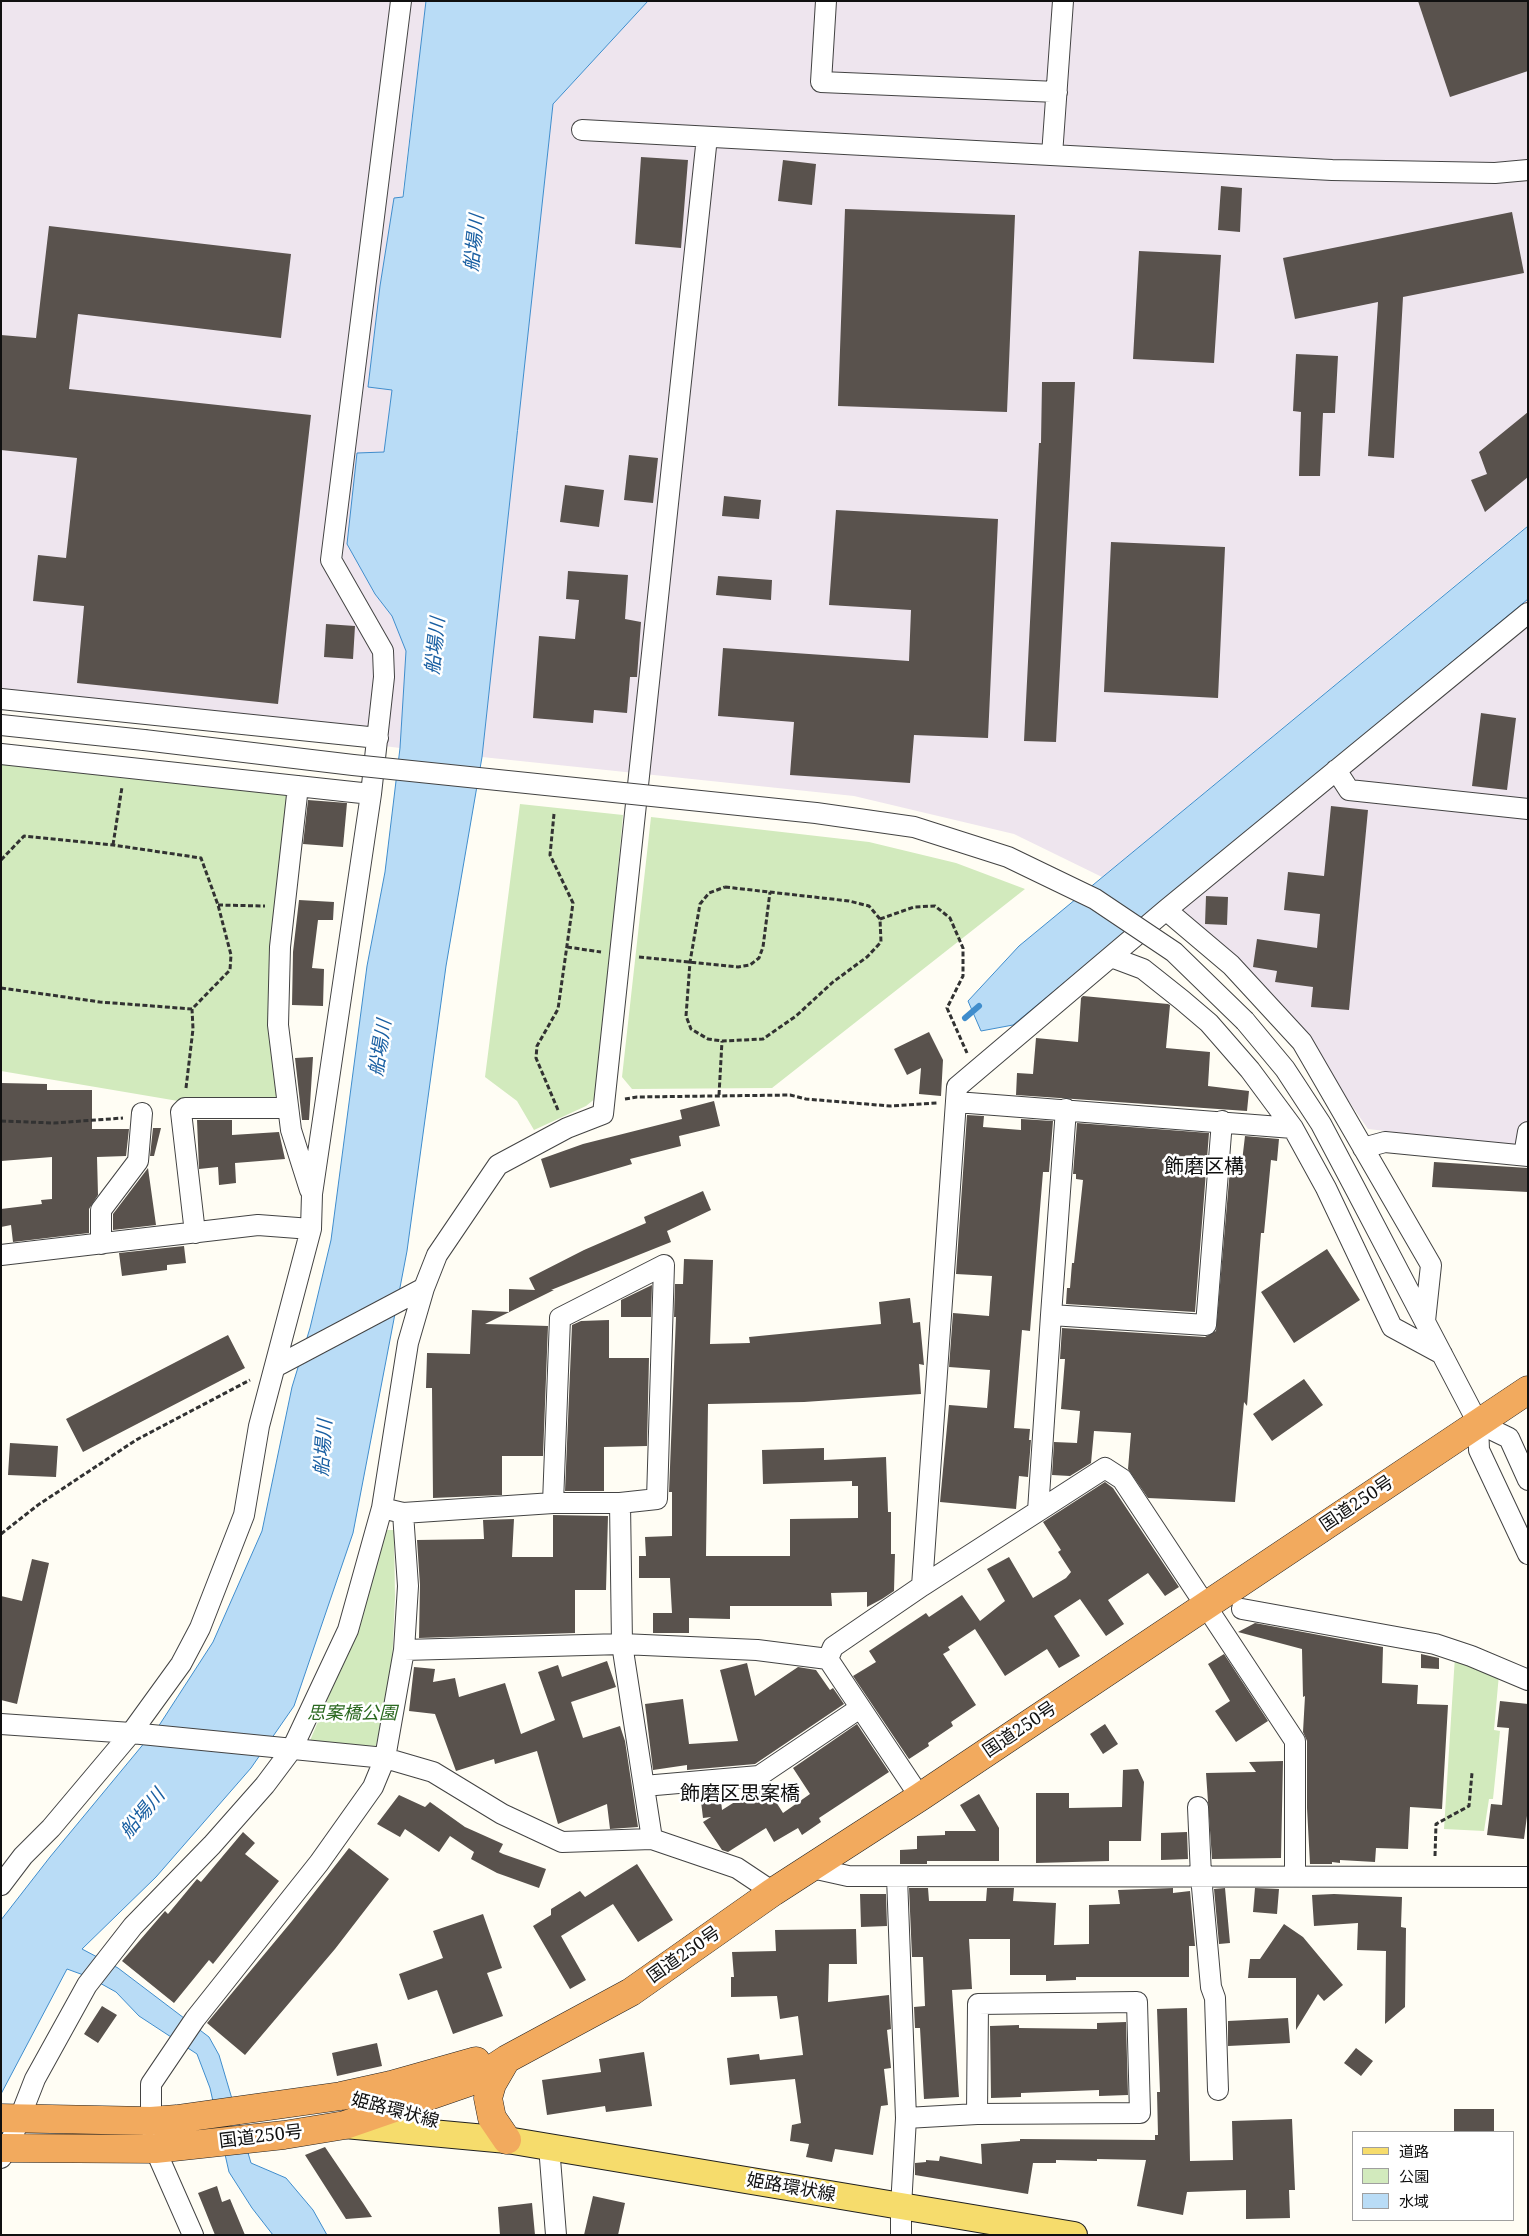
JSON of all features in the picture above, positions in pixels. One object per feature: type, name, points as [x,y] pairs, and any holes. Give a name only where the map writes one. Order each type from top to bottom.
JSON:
[{"type":"highway","name":"国道250号","points":[[4,2151],[155,2149],[284,2135],[345,2125],[475,2080],[507,2059],[631,1992],[773,1892],[920,1797],[1528,1390]]},
{"type":"highway","name":"国道250号","points":[[11,2118],[150,2122],[177,2119],[282,2106],[341,2096],[391,2085],[476,2061],[507,2059]]},
{"type":"highway","points":[[507,2059],[492,2084],[488,2098],[492,2118],[507,2140]]},
{"type":"main road","name":"姫路環状線","points":[[341,2096],[507,2140]]},
{"type":"main road","name":"姫路環状線","points":[[345,2125],[507,2140],[548,2146],[1074,2235]]},
{"type":"street","points":[[1,1885],[23,1856],[50,1828],[131,1733],[181,1664],[200,1628],[215,1594],[244,1515],[259,1426],[311,1228],[312,1194],[371,794],[384,677],[383,652],[331,560],[401,1]]},
{"type":"street","points":[[826,1],[821,82],[1057,92]]},
{"type":"street","points":[[1052,155],[1064,1]]},
{"type":"street","points":[[582,130],[1332,170],[1495,174],[1528,170]]},
{"type":"street","points":[[4,2151],[11,2118],[87,1986],[109,1955],[133,1926],[212,1845],[254,1798],[292,1749],[348,1630],[382,1508],[408,1343],[424,1288],[437,1255],[498,1165],[567,1128],[604,1114],[707,137]]},
{"type":"street","points":[[922,1586],[957,1087],[1166,910],[1528,613]]},
{"type":"street","points":[[1,699],[378,738]]},
{"type":"street","points":[[1,725],[353,765],[816,813],[914,827],[1008,857],[1095,899],[1174,952],[1245,1021],[1285,1069],[1321,1124],[1478,1423],[1480,1450],[1528,1554]]},
{"type":"street","points":[[1,754],[371,794]]},
{"type":"street","points":[[1336,770],[1349,790],[1528,809]]},
{"type":"street","points":[[298,786],[280,947],[278,1025],[291,1130],[312,1194]]},
{"type":"street","points":[[1166,910],[1231,966],[1302,1042],[1431,1265],[1425,1321]]},
{"type":"street","points":[[1111,957],[1143,969],[1209,1023],[1250,1070],[1293,1128],[1326,1188],[1392,1327],[1442,1354]]},
{"type":"street","points":[[956,1102],[1222,1121],[1293,1128]]},
{"type":"street","points":[[195,1233],[181,1112],[186,1108],[288,1108]]},
{"type":"street","points":[[1038,1511],[1066,1109]]},
{"type":"street","points":[[101,1244],[101,1210],[138,1161],[142,1113]]},
{"type":"street","points":[[1051,1315],[1206,1325],[1222,1121]]},
{"type":"street","points":[[1363,1148],[1385,1142],[1526,1155],[1528,1132]]},
{"type":"street","points":[[1,1255],[258,1224],[311,1228]]},
{"type":"street","points":[[382,1508],[403,1513],[553,1503],[620,1503],[657,1499],[664,1264],[560,1318],[553,1503]]},
{"type":"street","points":[[275,1367],[424,1288]]},
{"type":"street","points":[[1478,1423],[1509,1438],[1528,1480]]},
{"type":"street","points":[[828,1659],[833,1647],[922,1586],[1104,1468],[1122,1479],[1295,1741],[1295,1876]]},
{"type":"street","points":[[620,1503],[622,1644],[652,1838]]},
{"type":"street","points":[[193,2235],[155,2149],[150,2122],[151,2084],[195,2019],[319,1863],[373,1787],[385,1758],[404,1650],[408,1586],[403,1513]]},
{"type":"street","points":[[1242,1609],[1435,1644],[1471,1656],[1528,1680]]},
{"type":"street","points":[[404,1650],[622,1644],[757,1650],[828,1659],[920,1797]]},
{"type":"street","points":[[644,1786],[760,1776],[860,1708]]},
{"type":"street","points":[[1,1724],[131,1733],[385,1758],[434,1772],[502,1814],[562,1842],[652,1838],[737,1868],[773,1892]]},
{"type":"street","points":[[1198,1807],[1201,1876],[1211,1987],[1215,1998],[1218,2090]]},
{"type":"street","points":[[812,1868],[848,1876],[897,1877],[1528,1877]]},
{"type":"street","points":[[897,1877],[906,2118],[900,2206],[901,2235]]},
{"type":"street","points":[[906,2118],[977,2114],[1140,2113],[1137,2002],[978,2004],[977,2114]]},
{"type":"street","points":[[548,2146],[556,2235]]},
{"type":"path","points":[[113,845],[124,768]]},
{"type":"path","points":[[554,814],[550,855],[573,903],[558,1009],[537,1046],[536,1058],[567,1128]]},
{"type":"path","points":[[1,860],[24,836],[113,845],[201,858],[218,904],[231,955],[230,970],[192,1008],[186,1108]]},
{"type":"path","points":[[725,887],[869,906],[880,919],[881,942],[867,957],[833,982],[796,1016],[762,1039],[722,1041],[708,1039],[691,1029],[686,1016],[690,962],[700,904],[709,893],[725,887]]},
{"type":"path","points":[[567,947],[738,968],[750,965],[759,958],[763,947],[770,892]]},
{"type":"path","points":[[218,904],[284,907]]},
{"type":"path","points":[[880,919],[914,907],[935,906],[950,918],[963,948],[963,976],[947,1008],[966,1051],[978,1069]]},
{"type":"path","points":[[1,988],[100,1002],[192,1008]]},
{"type":"path","points":[[719,1095],[722,1041]]},
{"type":"path","points":[[605,1102],[636,1096],[719,1095],[790,1095],[806,1099],[890,1106],[956,1102]]},
{"type":"path","points":[[1,1121],[54,1123],[127,1118],[142,1113]]},
{"type":"path","points":[[1,1534],[38,1505],[136,1440],[275,1367]]},
{"type":"path","points":[[1435,1877],[1436,1824],[1469,1806],[1472,1773]]},
{"type":"shaded area","points":[[1,1],[426,1],[402,198],[394,198],[380,286],[368,386],[392,390],[384,453],[357,453],[347,543],[375,594],[392,616],[406,651],[400,748],[1,698]]},
{"type":"shaded area","points":[[648,1],[1528,1],[1528,525],[1102,877],[1014,834],[854,796],[482,757],[553,104]]},
{"type":"shaded area","points":[[1528,599],[1528,1147],[1368,1129],[1291,1018],[1159,906]]},
{"type":"green space","points":[[1,759],[288,790],[278,1089],[274,1103],[184,1102],[1,1071]]},
{"type":"green space","points":[[520,804],[623,815],[597,1097],[586,1106],[534,1130],[517,1101],[485,1077]]},
{"type":"green space","points":[[651,817],[869,842],[956,863],[1025,889],[772,1088],[632,1089],[622,1077]]},
{"type":"green space","name":"思案橋公園","points":[[384,1530],[394,1530],[395,1597],[392,1666],[376,1746],[309,1743],[353,1638],[370,1590]]},
{"type":"green space","points":[[1455,1656],[1499,1674],[1494,1730],[1500,1731],[1493,1799],[1489,1799],[1484,1831],[1444,1829]]},
{"type":"water","name":"船場川","points":[[426,1],[648,1],[553,104],[482,757],[446,966],[407,1251],[353,1533],[294,1706],[251,1768],[156,1877],[82,1949],[118,1968],[209,2037],[219,2055],[251,2163],[286,2178],[313,2210],[327,2235],[273,2235],[252,2208],[229,2172],[210,2088],[197,2054],[139,2016],[116,1992],[89,1977],[67,1969],[1,2094],[1,1920],[50,1857],[160,1724],[213,1642],[262,1531],[292,1387],[310,1328],[331,1240],[367,966],[385,872],[400,748],[406,651],[392,616],[375,594],[347,544],[357,453],[384,452],[392,390],[368,387],[380,286],[394,198],[403,197]]},
{"type":"water","points":[[1528,526],[1528,599],[1013,1025],[981,1031],[968,1001],[1019,946]]},
{"type":"building","points":[[1418,1],[1528,1],[1528,71],[1450,97]]},
{"type":"building","points":[[641,157],[688,160],[681,248],[635,244]]},
{"type":"building","points":[[783,160],[816,164],[812,205],[778,201]]},
{"type":"building","points":[[1221,186],[1242,188],[1240,232],[1218,230]]},
{"type":"building","points":[[845,209],[1015,215],[1007,412],[838,406]]},
{"type":"building","points":[[1512,212],[1524,273],[1403,297],[1394,458],[1368,456],[1378,302],[1295,319],[1283,258]]},
{"type":"building","points":[[49,226],[291,254],[281,338],[78,314],[69,389],[311,415],[278,704],[77,683],[84,606],[33,601],[38,555],[66,558],[77,458],[1,450],[1,335],[36,338]]},
{"type":"building","points":[[1139,251],[1221,255],[1214,363],[1133,359]]},
{"type":"building","points":[[1296,354],[1338,356],[1335,413],[1323,413],[1320,476],[1299,476],[1301,412],[1293,411]]},
{"type":"building","points":[[1042,382],[1075,382],[1056,742],[1024,741],[1039,443],[1041,443]]},
{"type":"building","points":[[1528,412],[1528,477],[1485,512],[1471,480],[1487,474],[1479,452]]},
{"type":"building","points":[[629,455],[658,458],[653,503],[624,500]]},
{"type":"building","points":[[565,485],[604,490],[599,527],[560,522]]},
{"type":"building","points":[[724,496],[761,500],[759,519],[722,516]]},
{"type":"building","points":[[836,510],[998,519],[988,738],[914,735],[910,783],[790,775],[794,722],[718,716],[723,648],[909,661],[911,610],[829,605]]},
{"type":"building","points":[[1111,542],[1225,547],[1218,698],[1104,692]]},
{"type":"building","points":[[568,571],[628,575],[625,619],[641,622],[637,677],[630,677],[627,713],[594,710],[593,723],[533,718],[539,636],[575,639],[579,600],[566,599]]},
{"type":"building","points":[[718,576],[772,580],[771,600],[716,595]]},
{"type":"building","points":[[326,624],[355,626],[353,659],[324,657]]},
{"type":"building","points":[[1481,713],[1516,718],[1507,790],[1472,786]]},
{"type":"building","points":[[308,800],[347,803],[343,847],[303,844]]},
{"type":"building","points":[[1331,806],[1368,810],[1349,1010],[1311,1007],[1313,987],[1275,982],[1277,971],[1253,967],[1257,939],[1317,948],[1320,914],[1284,910],[1288,872],[1324,876]]},
{"type":"building","points":[[1206,896],[1228,897],[1227,925],[1205,924]]},
{"type":"building","points":[[299,900],[334,902],[333,920],[318,920],[312,968],[324,969],[323,1006],[292,1005],[293,952]]},
{"type":"building","points":[[1083,996],[1170,1005],[1166,1048],[1210,1052],[1208,1086],[1249,1091],[1247,1111],[1016,1095],[1017,1073],[1033,1074],[1036,1038],[1078,1042],[1081,998]]},
{"type":"building","points":[[929,1032],[943,1060],[941,1096],[919,1094],[921,1068],[907,1075],[894,1049]]},
{"type":"building","points":[[313,1057],[309,1120],[302,1120],[295,1058]]},
{"type":"building","points":[[1,1083],[47,1084],[47,1090],[92,1090],[92,1129],[129,1129],[126,1156],[97,1157],[98,1195],[89,1209],[89,1233],[13,1242],[11,1225],[1,1227],[1,1209],[42,1204],[41,1200],[52,1199],[52,1157],[1,1161]]},
{"type":"building","points":[[714,1101],[720,1126],[679,1136],[681,1146],[630,1159],[632,1164],[550,1188],[541,1159],[583,1144],[682,1119],[680,1110]]},
{"type":"building","points":[[967,1115],[984,1116],[983,1127],[1021,1130],[1021,1119],[1053,1121],[1049,1172],[1043,1172],[1030,1331],[1022,1330],[1014,1428],[1030,1429],[1029,1440],[1031,1440],[1028,1477],[1019,1476],[1016,1509],[940,1502],[949,1405],[987,1408],[990,1370],[949,1367],[953,1313],[989,1316],[992,1276],[956,1274]]},
{"type":"building","points":[[197,1120],[232,1120],[232,1135],[279,1132],[285,1159],[235,1163],[236,1183],[219,1185],[218,1167],[199,1169]]},
{"type":"building","points":[[1077,1123],[1209,1133],[1195,1312],[1066,1304],[1067,1288],[1070,1288],[1072,1263],[1074,1263],[1083,1180],[1076,1179],[1076,1174],[1073,1174]]},
{"type":"building","points":[[153,1128],[161,1128],[154,1156],[150,1156]]},
{"type":"building","points":[[1245,1136],[1279,1139],[1277,1161],[1271,1160],[1264,1233],[1261,1233],[1247,1406],[1244,1402],[1235,1502],[1148,1498],[1128,1469],[1131,1433],[1094,1431],[1091,1463],[1070,1476],[1052,1475],[1054,1442],[1077,1443],[1080,1411],[1061,1409],[1065,1359],[1060,1359],[1062,1328],[1205,1337],[1216,1331],[1230,1169],[1241,1170]]},
{"type":"building","points":[[1434,1162],[1528,1168],[1528,1192],[1432,1187]]},
{"type":"building","points":[[148,1168],[156,1225],[113,1230],[113,1214]]},
{"type":"building","points":[[703,1191],[711,1210],[667,1231],[671,1242],[551,1290],[554,1290],[485,1324],[548,1326],[543,1456],[502,1456],[502,1495],[433,1498],[432,1388],[426,1388],[427,1353],[470,1354],[472,1310],[509,1312],[509,1289],[535,1290],[529,1278],[584,1250],[646,1223],[644,1217]]},
{"type":"building","points":[[184,1246],[186,1263],[167,1265],[167,1270],[122,1276],[119,1253]]},
{"type":"building","points":[[1327,1249],[1360,1300],[1294,1343],[1261,1292]]},
{"type":"building","points":[[684,1259],[713,1260],[710,1344],[750,1343],[749,1337],[881,1324],[879,1302],[910,1298],[913,1323],[920,1322],[924,1365],[919,1364],[921,1394],[804,1402],[708,1404],[706,1556],[790,1556],[790,1519],[858,1518],[858,1486],[852,1486],[852,1481],[763,1484],[762,1450],[824,1448],[824,1460],[886,1457],[888,1512],[891,1512],[891,1554],[895,1554],[894,1591],[882,1599],[867,1607],[867,1592],[831,1593],[832,1606],[730,1606],[730,1619],[689,1618],[689,1633],[653,1633],[653,1613],[672,1613],[670,1578],[639,1578],[639,1556],[646,1556],[645,1537],[672,1536],[672,1492],[669,1492],[676,1317],[674,1317],[675,1284],[683,1284]]},
{"type":"building","points":[[652,1285],[651,1317],[621,1317],[621,1300]]},
{"type":"building","points":[[609,1320],[609,1358],[649,1358],[647,1446],[604,1447],[604,1491],[565,1491],[572,1325],[581,1321]]},
{"type":"building","points":[[228,1335],[245,1368],[83,1452],[66,1419]]},
{"type":"building","points":[[1304,1379],[1323,1405],[1272,1441],[1253,1414]]},
{"type":"building","points":[[10,1443],[58,1446],[56,1477],[8,1475]]},
{"type":"building","points":[[1105,1482],[1113,1488],[1179,1587],[1165,1596],[1148,1573],[1108,1600],[1124,1624],[1106,1636],[1080,1599],[1054,1616],[1080,1656],[1059,1668],[1047,1649],[1005,1676],[975,1629],[948,1647],[950,1650],[943,1654],[976,1705],[951,1722],[953,1726],[928,1743],[929,1746],[909,1759],[853,1676],[876,1662],[869,1651],[926,1613],[929,1617],[962,1595],[980,1621],[1005,1601],[987,1569],[1009,1557],[1033,1598],[1066,1578],[1071,1572],[1058,1552],[1061,1550],[1043,1522]]},
{"type":"building","points":[[553,1515],[608,1516],[606,1590],[575,1590],[575,1633],[419,1638],[420,1585],[417,1540],[484,1539],[483,1520],[514,1519],[512,1557],[553,1557]]},
{"type":"building","points":[[32,1559],[49,1563],[17,1704],[1,1700],[1,1596],[22,1601]]},
{"type":"building","points":[[1255,1623],[1383,1647],[1382,1683],[1418,1685],[1417,1704],[1448,1705],[1442,1809],[1410,1807],[1408,1849],[1376,1848],[1375,1862],[1340,1860],[1340,1863],[1310,1864],[1307,1808],[1307,1741],[1303,1732],[1305,1696],[1303,1697],[1302,1649],[1238,1632]]},
{"type":"building","points":[[1224,1654],[1268,1721],[1236,1742],[1215,1711],[1230,1701],[1208,1664]]},
{"type":"building","points":[[1421,1654],[1439,1658],[1439,1669],[1421,1668]]},
{"type":"building","points":[[607,1661],[616,1687],[571,1702],[583,1738],[620,1726],[625,1741],[638,1827],[610,1829],[607,1804],[558,1824],[537,1751],[495,1764],[494,1759],[456,1771],[435,1714],[409,1711],[414,1667],[435,1669],[433,1682],[455,1678],[459,1697],[505,1683],[521,1734],[555,1720],[538,1672],[558,1665],[562,1677]]},
{"type":"building","points":[[747,1663],[755,1696],[798,1667],[816,1670],[830,1690],[833,1688],[844,1704],[755,1764],[687,1770],[687,1765],[653,1770],[645,1704],[683,1699],[689,1744],[738,1741],[720,1670]]},
{"type":"building","points":[[1500,1701],[1528,1704],[1528,1808],[1524,1839],[1487,1835],[1491,1804],[1502,1805],[1509,1728],[1497,1727]]},
{"type":"building","points":[[857,1724],[889,1772],[819,1818],[821,1822],[802,1835],[798,1828],[774,1842],[766,1828],[728,1852],[722,1850],[703,1822],[711,1817],[703,1818],[700,1793],[720,1791],[722,1810],[757,1788],[766,1786],[783,1813],[810,1794],[793,1768]]},
{"type":"building","points":[[1105,1724],[1118,1744],[1103,1754],[1090,1734]]},
{"type":"building","points":[[1283,1761],[1281,1858],[1212,1859],[1206,1773],[1256,1772],[1249,1762]]},
{"type":"building","points":[[1138,1769],[1144,1782],[1141,1841],[1109,1841],[1109,1861],[1036,1863],[1036,1793],[1069,1793],[1069,1808],[1122,1807],[1123,1770]]},
{"type":"building","points":[[979,1794],[999,1828],[999,1861],[927,1861],[927,1864],[900,1864],[900,1850],[917,1849],[917,1836],[945,1835],[945,1831],[976,1831],[960,1805]]},
{"type":"building","points":[[399,1795],[425,1807],[430,1802],[465,1827],[503,1844],[499,1852],[546,1869],[539,1888],[497,1873],[471,1859],[474,1852],[450,1836],[439,1852],[405,1829],[400,1837],[377,1824]]},
{"type":"building","points":[[243,1832],[255,1843],[245,1854],[279,1881],[213,1964],[209,1960],[174,2003],[122,1961],[165,1911],[168,1914],[197,1879],[201,1882]]},
{"type":"building","points":[[1187,1832],[1188,1859],[1161,1860],[1161,1833]]},
{"type":"building","points":[[349,1848],[389,1879],[335,1949],[245,2055],[207,2023],[292,1921]]},
{"type":"building","points":[[637,1864],[673,1920],[638,1942],[613,1904],[561,1936],[586,1980],[570,1989],[533,1926],[551,1915],[551,1909],[580,1891],[585,1897]]},
{"type":"building","points":[[909,1888],[928,1888],[929,1901],[986,1901],[987,1888],[1014,1888],[1013,1901],[1056,1903],[1054,1945],[1089,1944],[1089,1905],[1120,1904],[1118,1890],[1173,1888],[1173,1893],[1190,1891],[1195,1946],[1189,1946],[1189,1977],[1076,1977],[1076,1980],[1046,1981],[1046,1975],[1010,1975],[1010,1939],[969,1939],[972,1989],[952,1990],[959,2097],[924,2099],[920,2028],[915,2028],[914,2007],[925,2006],[923,1957],[912,1957]]},
{"type":"building","points":[[1225,1888],[1230,1943],[1219,1944],[1214,1889]]},
{"type":"building","points":[[1255,1888],[1279,1889],[1277,1914],[1253,1912]]},
{"type":"building","points":[[860,1894],[886,1894],[887,1926],[861,1927]]},
{"type":"building","points":[[1312,1895],[1402,1897],[1401,1927],[1406,1928],[1405,2007],[1385,2024],[1386,1951],[1357,1950],[1358,1923],[1314,1926]]},
{"type":"building","points":[[483,1914],[502,1968],[487,1973],[503,2016],[453,2034],[437,1990],[408,2000],[399,1974],[443,1958],[433,1931]]},
{"type":"building","points":[[1284,1924],[1303,1937],[1343,1985],[1324,2001],[1318,1994],[1296,2030],[1296,1978],[1248,1978],[1250,1959],[1260,1959]]},
{"type":"building","points":[[856,1929],[857,1964],[829,1964],[828,2002],[889,1995],[891,2029],[887,2030],[891,2068],[884,2069],[888,2105],[881,2106],[873,2155],[835,2149],[832,2162],[806,2157],[809,2144],[790,2141],[792,2125],[801,2123],[795,2079],[730,2085],[727,2058],[759,2054],[760,2060],[803,2055],[798,2016],[780,2019],[777,1996],[731,1997],[731,1977],[734,1977],[732,1952],[776,1951],[775,1930]]},
{"type":"building","points":[[102,2006],[117,2015],[98,2043],[84,2034]]},
{"type":"building","points":[[1187,2008],[1190,2161],[1233,2160],[1232,2121],[1292,2119],[1295,2190],[1289,2190],[1290,2218],[1246,2219],[1246,2190],[1187,2192],[1183,2215],[1137,2206],[1146,2160],[1056,2160],[1056,2163],[1033,2163],[1028,2194],[915,2175],[915,2163],[926,2162],[926,2160],[939,2161],[940,2156],[982,2164],[981,2144],[1020,2141],[1020,2139],[1155,2140],[1155,2135],[1158,2135],[1157,2092],[1160,2092],[1157,2009]]},
{"type":"building","points":[[1288,2018],[1290,2043],[1228,2046],[1228,2021]]},
{"type":"building","points":[[1126,2022],[1128,2095],[1099,2096],[1099,2090],[1021,2093],[1021,2097],[991,2098],[990,2026],[1019,2025],[1019,2028],[1097,2029],[1097,2023]]},
{"type":"building","points":[[377,2043],[382,2066],[337,2076],[332,2053]]},
{"type":"building","points":[[1356,2048],[1373,2061],[1361,2076],[1344,2063]]},
{"type":"building","points":[[644,2052],[652,2106],[606,2112],[605,2106],[547,2115],[542,2080],[601,2072],[599,2059]]},
{"type":"building","points":[[1454,2109],[1494,2109],[1494,2131],[1454,2131]]},
{"type":"building","points":[[325,2147],[372,2217],[346,2219],[305,2155]]},
{"type":"building","points":[[217,2186],[222,2202],[230,2199],[245,2235],[215,2235],[198,2193]]},
{"type":"building","points":[[593,2196],[625,2203],[618,2235],[584,2235]]},
{"type":"building","points":[[532,2203],[535,2235],[500,2235],[498,2207]]},
{"type":"waterway","points":[[965,1018],[979,1006]]},
{"type":"district","name":"飾磨区構","points":[[1204,1167]]},
{"type":"district","name":"飾磨区思案橋","points":[[740,1794]]}]
